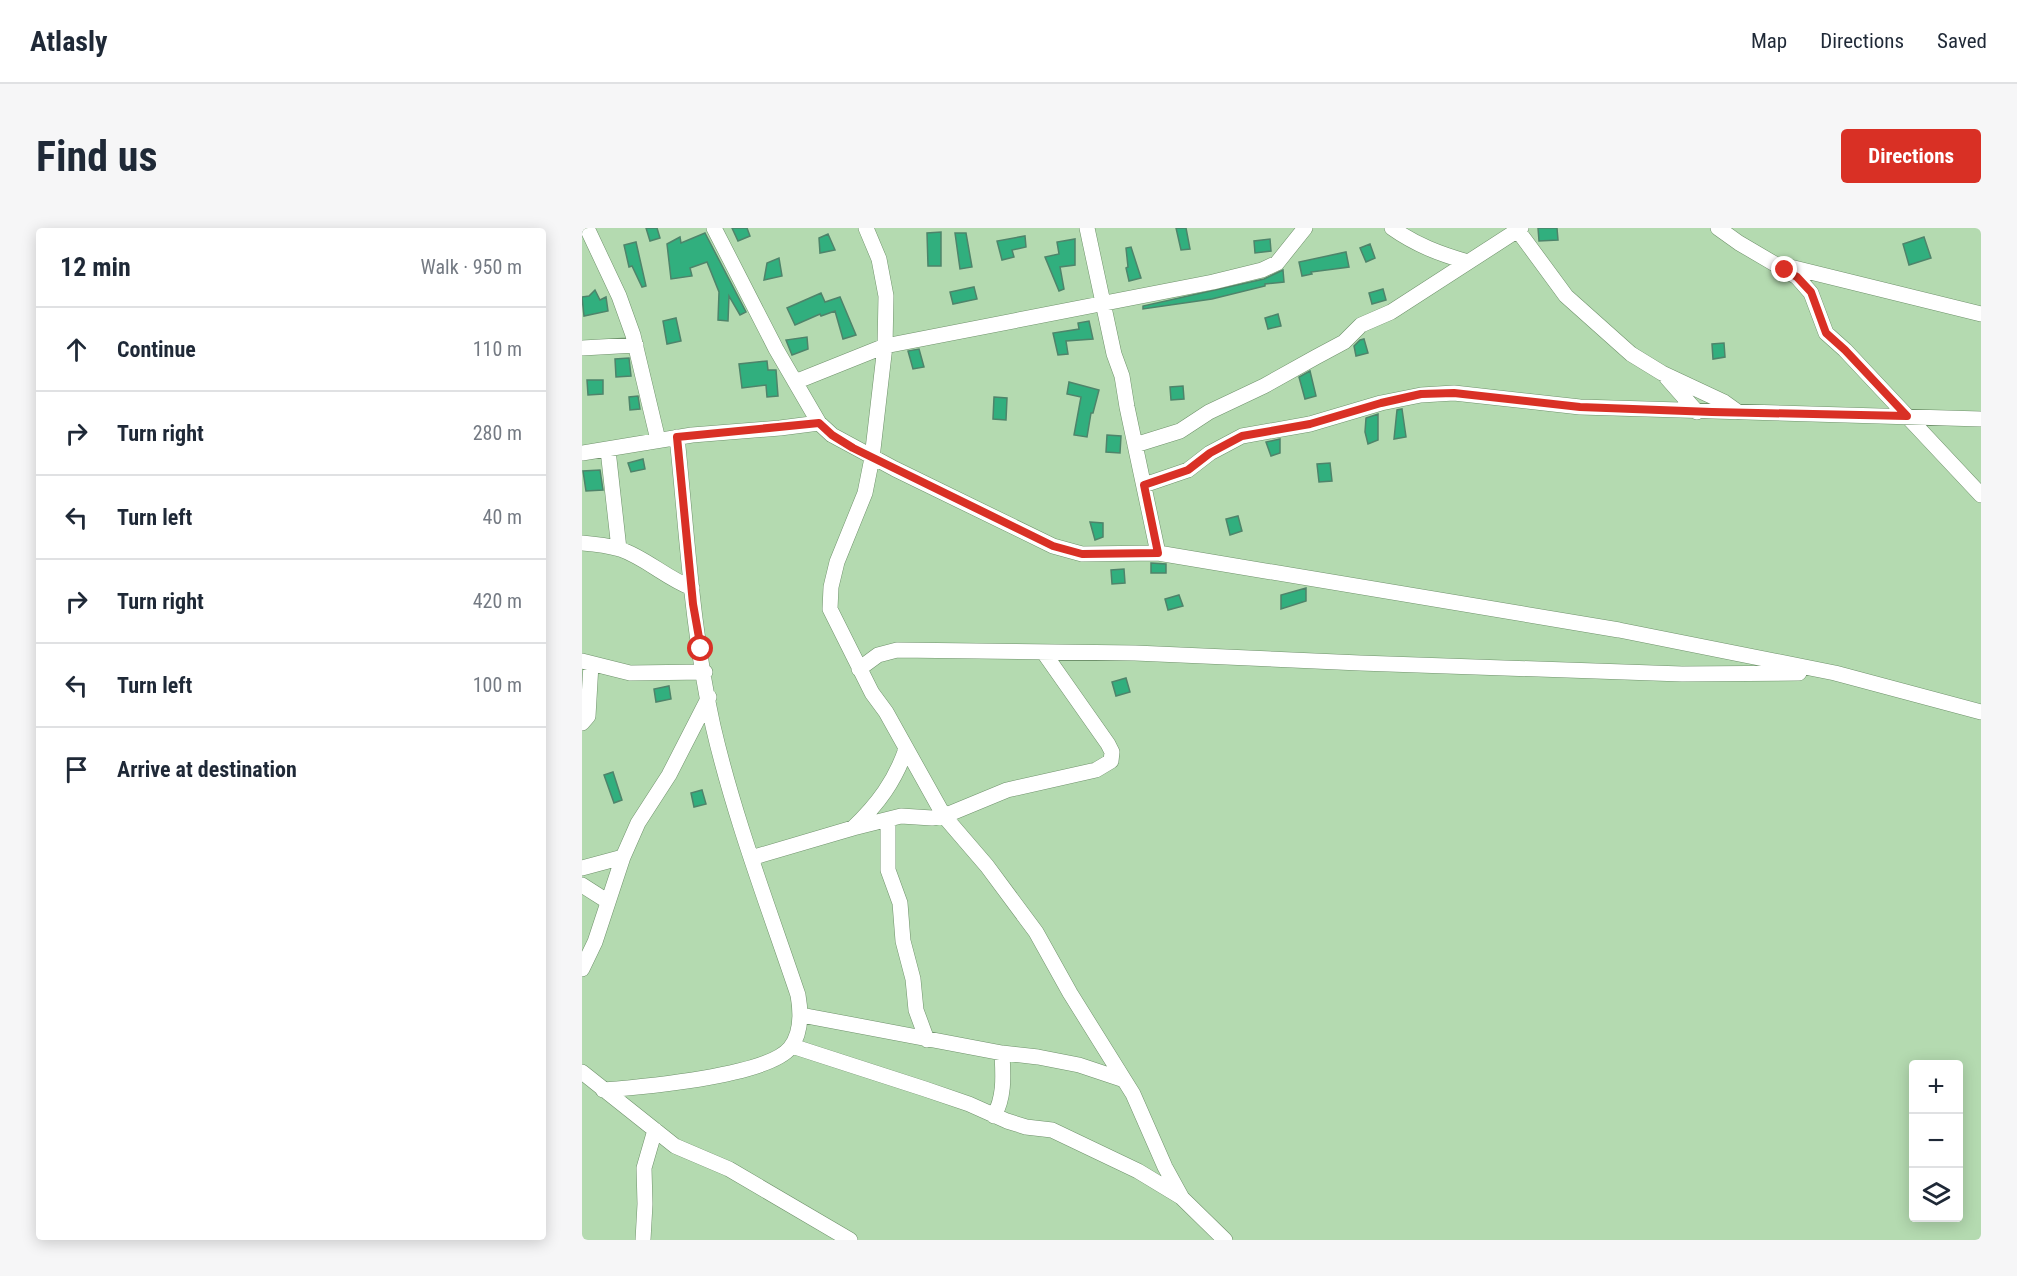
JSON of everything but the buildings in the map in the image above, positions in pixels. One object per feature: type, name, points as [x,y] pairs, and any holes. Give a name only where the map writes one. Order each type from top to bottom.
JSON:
[{"type":"street","points":[[587,228],[619,296],[636,345],[658,440]]},
{"type":"street","points":[[714,228],[776,349],[819,423],[832,435],[872,458],[1053,546],[1082,554],[1158,553],[1619,630],[1835,673],[1981,712]]},
{"type":"street","points":[[866,228],[879,259],[886,296],[885,345],[872,458],[865,493],[844,541],[831,587],[830,609],[859,669],[944,816],[987,866],[1036,932],[1070,993],[1132,1094],[1164,1167],[1182,1198]]},
{"type":"street","points":[[1088,228],[1102,302],[1114,354],[1122,376],[1158,553]]},
{"type":"street","points":[[795,382],[885,345],[1213,282],[1262,270],[1277,263],[1305,228]]},
{"type":"street","points":[[1392,228],[1410,241],[1440,254],[1468,262]]},
{"type":"street","points":[[1718,228],[1797,277],[1811,292],[1826,333],[1845,350],[1981,495]]},
{"type":"street","points":[[1135,445],[1180,431],[1209,412],[1264,386],[1344,342],[1361,325],[1392,312],[1519,229],[1566,296],[1631,354],[1662,373],[1724,402],[1738,412]]},
{"type":"street","points":[[1774,263],[1981,314]]},
{"type":"street","points":[[582,348],[636,345]]},
{"type":"street","points":[[1662,373],[1697,412]]},
{"type":"street","points":[[1144,485],[1188,470],[1210,453],[1242,436],[1310,424],[1421,394],[1454,393],[1580,407],[1981,419]]},
{"type":"street","points":[[582,453],[677,437],[819,423]]},
{"type":"street","points":[[603,1090],[648,1087],[727,1074],[780,1058],[792,1046],[801,1015],[798,995],[752,858],[713,725],[692,588],[677,437]]},
{"type":"street","points":[[608,450],[619,549]]},
{"type":"street","points":[[582,543],[619,549],[652,565],[676,582],[692,588]]},
{"type":"street","points":[[859,669],[879,655],[897,650],[1135,653],[1682,674],[1835,673]]},
{"type":"street","points":[[752,858],[901,816],[932,818],[944,816],[1007,790],[1096,770],[1111,761],[1112,752],[1108,744],[1044,653]]},
{"type":"street","points":[[582,723],[588,716],[586,663],[630,673],[705,672]]},
{"type":"street","points":[[582,969],[595,942],[607,901],[638,823],[669,775],[709,698]]},
{"type":"street","points":[[853,828],[886,792],[899,769],[906,749]]},
{"type":"street","points":[[888,820],[888,870],[900,903],[903,940],[913,979],[916,1010],[927,1040]]},
{"type":"street","points":[[582,868],[623,857]]},
{"type":"street","points":[[582,885],[607,901]]},
{"type":"street","points":[[801,1015],[927,1040],[1078,1065],[1124,1080]]},
{"type":"street","points":[[792,1046],[925,1089],[1026,1127],[1052,1130],[1138,1172],[1182,1198],[1225,1240]]},
{"type":"street","points":[[994,1116],[1004,1084],[1002,1053]]},
{"type":"street","points":[[582,1072],[675,1146],[729,1169],[850,1240]]},
{"type":"street","points":[[643,1240],[644,1168],[655,1130]]},
{"type":"route","points":[[701,649],[693,604],[677,437],[819,423],[832,435],[853,448],[1053,546],[1082,554],[1127,555],[1158,553],[1144,485],[1188,470],[1210,453],[1242,436],[1310,424],[1421,394],[1454,393],[1580,407],[1907,416],[1826,333],[1811,292],[1797,277],[1785,270]]}]
